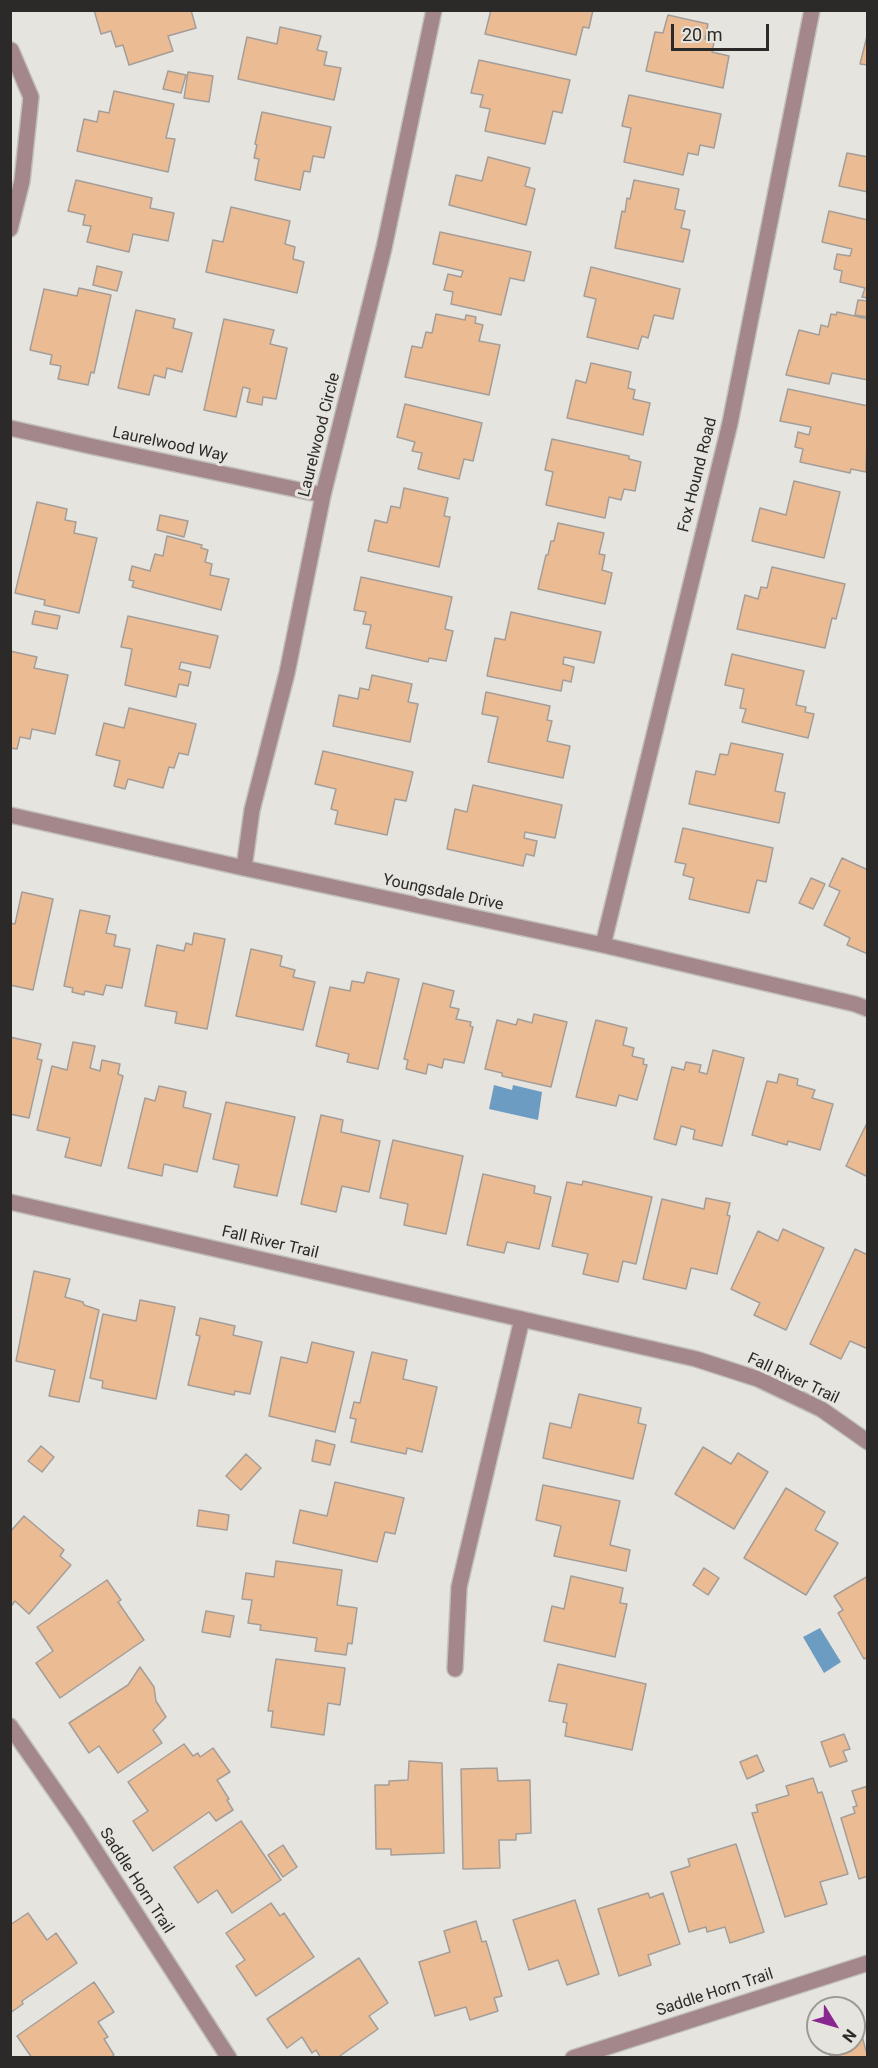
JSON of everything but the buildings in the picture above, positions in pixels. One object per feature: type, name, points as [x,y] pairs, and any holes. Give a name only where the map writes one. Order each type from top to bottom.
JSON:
[{"type":"street","name":"Laurelwood Circle","points":[[244,868],[252,810],[287,673],[323,495],[384,249],[434,10]]},
{"type":"street","name":"Fox Hound Road","points":[[603,945],[730,423],[812,10]]},
{"type":"street","points":[[10,229],[22,181],[31,97],[11,50]]},
{"type":"street","name":"Laurelwood Way","points":[[10,428],[90,447],[323,495]]},
{"type":"street","name":"Youngsdale Drive","points":[[10,815],[603,945],[855,1004],[867,1009]]},
{"type":"street","name":"Fall River Trail","points":[[10,1202],[696,1359],[758,1379],[821,1409],[867,1442]]},
{"type":"street","points":[[455,1669],[459,1587],[522,1319]]},
{"type":"street","name":"Saddle Horn Trail","points":[[10,1726],[78,1824],[229,2058]]},
{"type":"street","name":"Saddle Horn Trail","points":[[573,2058],[867,1963]]},
{"type":"water","points":[[494,1085],[512,1090],[513,1085],[542,1092],[538,1120],[489,1109]]},
{"type":"water","points":[[820,1628],[841,1662],[824,1673],[803,1637]]}]
